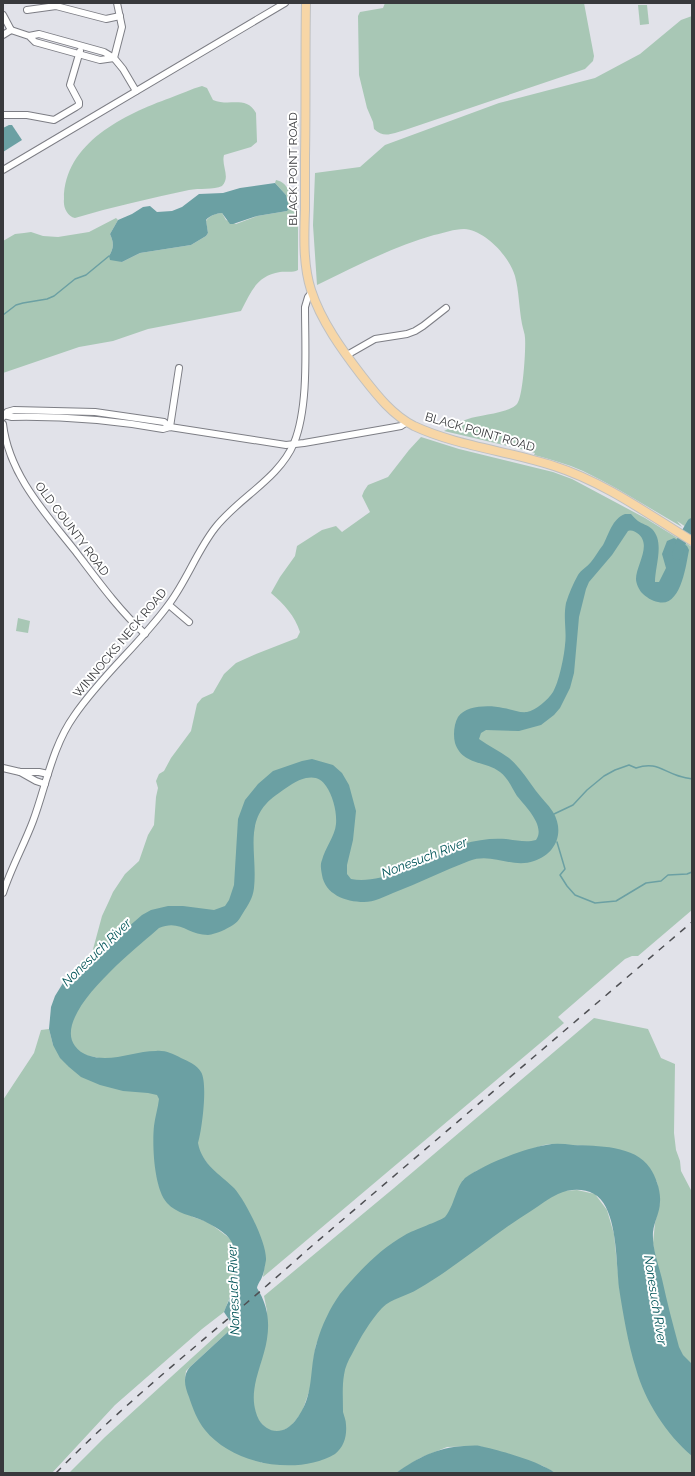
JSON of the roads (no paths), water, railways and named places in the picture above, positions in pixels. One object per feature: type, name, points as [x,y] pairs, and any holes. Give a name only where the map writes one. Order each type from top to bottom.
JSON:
[{"type":"main road","name":"BLACK POINT ROAD","points":[[306,3],[304,230],[306,272],[312,292],[327,324],[347,355],[383,401],[407,422],[436,434],[545,463],[577,474],[603,486],[692,541]]},
{"type":"street","points":[[114,58],[122,27],[117,3]]},
{"type":"street","points":[[3,170],[285,3]]},
{"type":"street","points":[[27,10],[56,6],[106,18],[120,16]]},
{"type":"street","points":[[3,16],[11,30],[29,36],[35,42],[102,61],[114,58]]},
{"type":"street","points":[[3,35],[11,30]]},
{"type":"street","points":[[29,36],[39,34],[104,52],[114,58],[123,69],[136,91]]},
{"type":"street","points":[[3,115],[26,115],[52,120],[57,119],[79,105],[79,102],[70,85],[81,46]]},
{"type":"street","name":"WINNOCKS NECK ROAD","points":[[3,893],[30,830],[48,774],[62,738],[75,714],[94,690],[169,605],[185,581],[215,528],[229,512],[269,477],[293,444],[299,428],[302,407],[305,307],[308,297],[312,292]]},
{"type":"street","points":[[347,355],[371,340],[379,337],[407,334],[415,331],[446,308]]},
{"type":"street","points":[[170,427],[179,368]]},
{"type":"street","points":[[4,416],[85,418],[163,429],[170,427],[264,442],[293,444],[401,426],[407,422]]},
{"type":"street","name":"OLD COUNTY ROAD","points":[[3,424],[17,470],[32,495],[112,599],[145,634]]},
{"type":"street","points":[[169,605],[189,622]]},
{"type":"street","points":[[3,768],[20,772],[39,772],[48,774]]},
{"type":"street","points":[[20,772],[45,784]]},
{"type":"water","points":[[12,125],[22,140],[3,152],[3,128]]},
{"type":"water","points":[[275,183],[286,195],[289,208],[287,211],[257,216],[233,224],[230,224],[222,213],[216,214],[206,220],[208,233],[206,236],[191,245],[140,253],[122,262],[110,260],[109,256],[113,245],[110,234],[118,220],[143,207],[150,206],[157,212],[172,211],[182,207],[199,194],[223,193],[240,188]]},
{"type":"water","points":[[625,514],[631,514],[638,521],[652,529],[656,534],[659,547],[655,582],[659,582],[666,568],[662,554],[667,541],[674,538],[687,546],[689,550],[684,575],[677,592],[672,599],[666,602],[658,602],[647,597],[641,592],[636,579],[644,549],[644,543],[642,538],[637,533],[628,531],[612,555],[589,582],[586,589],[579,617],[574,673],[570,688],[560,708],[554,715],[541,725],[519,731],[486,730],[481,733],[479,739],[509,758],[520,769],[553,812],[557,820],[558,834],[553,848],[548,853],[542,858],[526,863],[486,858],[477,859],[459,865],[383,898],[368,902],[357,902],[343,898],[337,896],[327,887],[324,882],[321,869],[323,856],[334,833],[336,824],[333,799],[326,786],[320,780],[312,777],[303,779],[292,784],[279,793],[267,803],[260,813],[255,824],[255,874],[253,892],[238,921],[225,930],[208,935],[195,933],[173,925],[159,928],[100,982],[85,1000],[75,1017],[71,1033],[75,1046],[81,1052],[92,1057],[111,1058],[150,1051],[163,1051],[189,1062],[197,1067],[201,1072],[204,1086],[204,1096],[203,1118],[198,1143],[200,1151],[207,1163],[239,1194],[263,1243],[266,1260],[263,1275],[257,1288],[267,1312],[268,1332],[265,1349],[256,1379],[254,1399],[255,1410],[259,1420],[266,1428],[274,1431],[289,1427],[302,1411],[309,1392],[314,1352],[319,1336],[330,1311],[340,1294],[362,1269],[387,1247],[409,1233],[445,1217],[451,1208],[459,1186],[465,1178],[504,1158],[526,1150],[553,1144],[615,1148],[635,1155],[643,1160],[650,1168],[658,1184],[660,1193],[660,1206],[653,1232],[653,1244],[679,1347],[683,1355],[692,1364],[692,1456],[665,1427],[651,1405],[640,1381],[626,1328],[619,1288],[612,1223],[608,1211],[602,1201],[594,1194],[585,1191],[571,1190],[562,1192],[548,1200],[433,1280],[390,1302],[373,1318],[355,1348],[344,1372],[343,1412],[346,1421],[346,1433],[343,1445],[335,1454],[320,1461],[303,1464],[285,1465],[249,1459],[232,1452],[217,1442],[205,1430],[194,1410],[185,1382],[187,1370],[230,1330],[232,1324],[224,1312],[232,1292],[234,1280],[234,1252],[231,1241],[223,1232],[204,1221],[175,1210],[167,1203],[163,1196],[159,1188],[153,1144],[154,1126],[159,1099],[157,1095],[123,1091],[100,1085],[81,1077],[60,1058],[53,1045],[49,1029],[51,1007],[55,996],[63,983],[83,964],[96,955],[142,915],[151,910],[168,906],[183,906],[214,910],[225,906],[229,900],[234,885],[238,819],[245,800],[258,784],[273,771],[302,761],[312,759],[333,765],[342,773],[349,785],[356,811],[353,840],[347,865],[347,874],[351,879],[361,880],[384,877],[418,865],[457,846],[474,841],[495,839],[525,841],[536,840],[538,829],[533,816],[517,796],[510,783],[494,768],[475,762],[463,755],[458,750],[455,743],[454,730],[458,717],[462,713],[472,708],[485,706],[527,712],[538,707],[551,695],[557,682],[564,656],[565,609],[574,582],[579,573],[591,562],[603,545],[617,519]]},
{"type":"water","points":[[464,1446],[480,1446],[508,1453],[540,1465],[555,1473],[396,1473],[412,1462],[428,1454]]},
{"type":"waterway","points":[[3,315],[16,305],[47,299],[54,296],[75,279],[86,275],[109,256]]},
{"type":"waterway","name":"Nonesuch River","points":[[677,555],[681,542],[692,523]]},
{"type":"waterway","points":[[554,814],[573,805],[587,790],[604,776],[629,765],[636,768],[642,766],[652,766],[678,776],[692,779]]},
{"type":"waterway","points":[[557,842],[565,869],[560,875],[575,895],[595,903],[616,901],[646,883],[661,881],[668,875],[687,874],[692,872]]},
{"type":"railway","points":[[56,1473],[147,1387],[692,922]]}]
